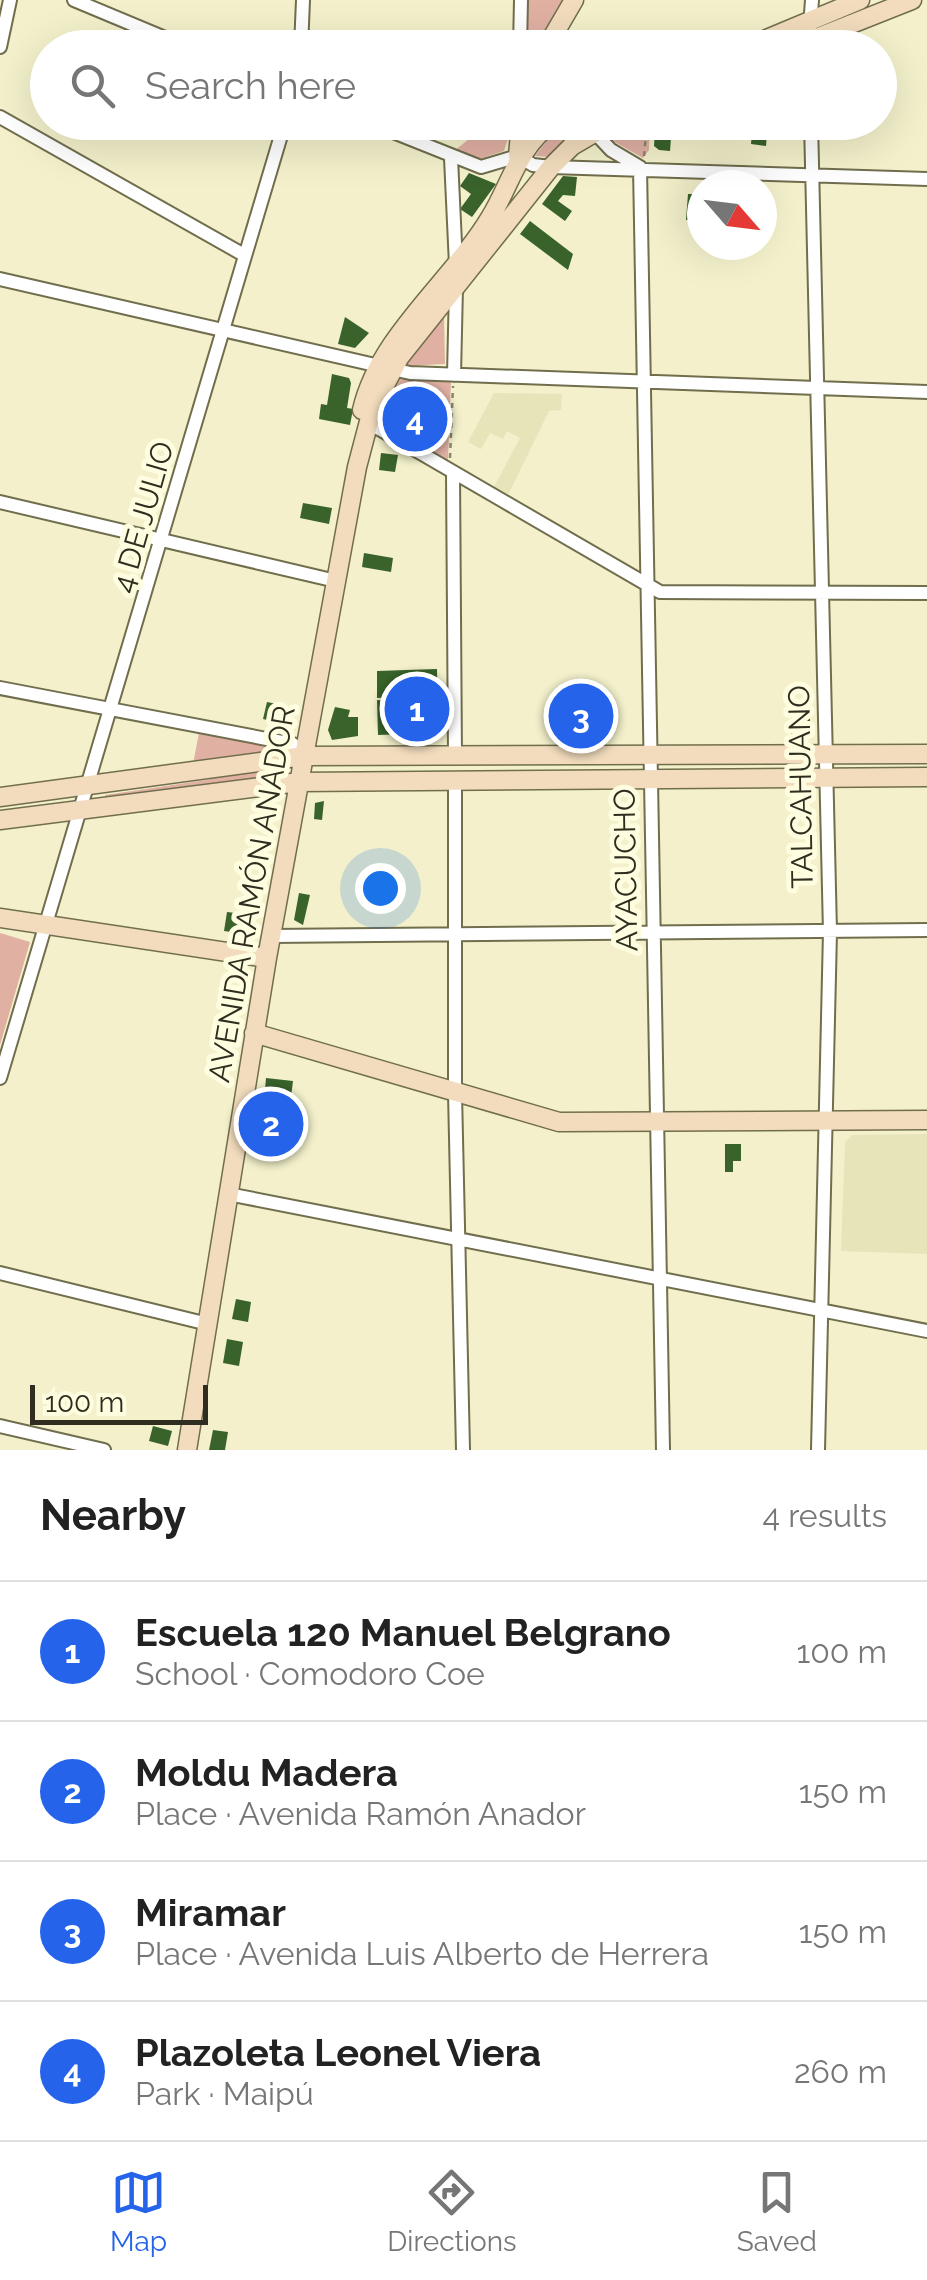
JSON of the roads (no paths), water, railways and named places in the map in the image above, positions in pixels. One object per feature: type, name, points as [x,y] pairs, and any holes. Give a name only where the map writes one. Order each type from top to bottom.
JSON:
[{"type":"street","points":[[0,47],[10,0]]},
{"type":"street","points":[[74,0],[146,30]]},
{"type":"street","points":[[302,30],[303,0]]},
{"type":"street","points":[[520,30],[521,0]]},
{"type":"street","points":[[558,30],[574,0]]},
{"type":"street","points":[[811,30],[812,0]]},
{"type":"street","points":[[818,30],[860,0]]},
{"type":"street","points":[[825,30],[912,0]]},
{"type":"street","points":[[561,30],[562,23]]},
{"type":"street","points":[[0,117],[30,134]]},
{"type":"street","points":[[40,140],[244,256]]},
{"type":"street","name":"4 DE JULIO","points":[[0,1078],[279,140]]},
{"type":"street","points":[[409,140],[450,158],[494,166],[518,156]]},
{"type":"street","points":[[518,156],[520,140]]},
{"type":"street","name":"AVENIDA RAMÓN ANADOR","points":[[356,467],[354,457],[363,406],[490,218],[518,156],[534,140]]},
{"type":"street","name":"AVENIDA RAMÓN ANADOR","points":[[187,1450],[267,958],[356,467],[369,423],[386,367],[551,167],[578,140]]},
{"type":"street","points":[[602,140],[611,150],[640,167]]},
{"type":"street","name":"TALCAHUANO","points":[[811,140],[830,932],[818,1450]]},
{"type":"street","points":[[518,156],[551,167],[927,179]]},
{"type":"street","points":[[450,158],[456,265]]},
{"type":"street","name":"AYACUCHO","points":[[640,167],[663,1450]]},
{"type":"street","points":[[0,278],[386,367],[454,374],[927,392]]},
{"type":"street","points":[[454,374],[456,286]]},
{"type":"street","points":[[369,423],[666,594],[927,593]]},
{"type":"street","points":[[453,473],[454,757]]},
{"type":"street","points":[[0,502],[164,537],[336,581]]},
{"type":"street","points":[[0,688],[293,744],[304,756]]},
{"type":"street","points":[[0,797],[304,756],[927,754]]},
{"type":"street","points":[[0,820],[299,782],[927,777]]},
{"type":"street","points":[[455,781],[455,1093],[464,1450]]},
{"type":"street","points":[[0,918],[267,958]]},
{"type":"street","points":[[272,936],[927,930]]},
{"type":"street","points":[[254,1033],[559,1122],[927,1120]]},
{"type":"street","points":[[228,1194],[460,1238],[660,1282],[927,1331]]},
{"type":"street","points":[[0,1273],[208,1324]]},
{"type":"street","points":[[0,1426],[104,1450]]},
{"type":"place","name":"Plazoleta Leonel Viera","points":[[415,419]]},
{"type":"place","name":"Escuela 120 Manuel Belgrano","points":[[417,709]]},
{"type":"place","name":"Miramar","points":[[581,716]]},
{"type":"place","name":"Moldu Madera","points":[[271,1124]]}]
